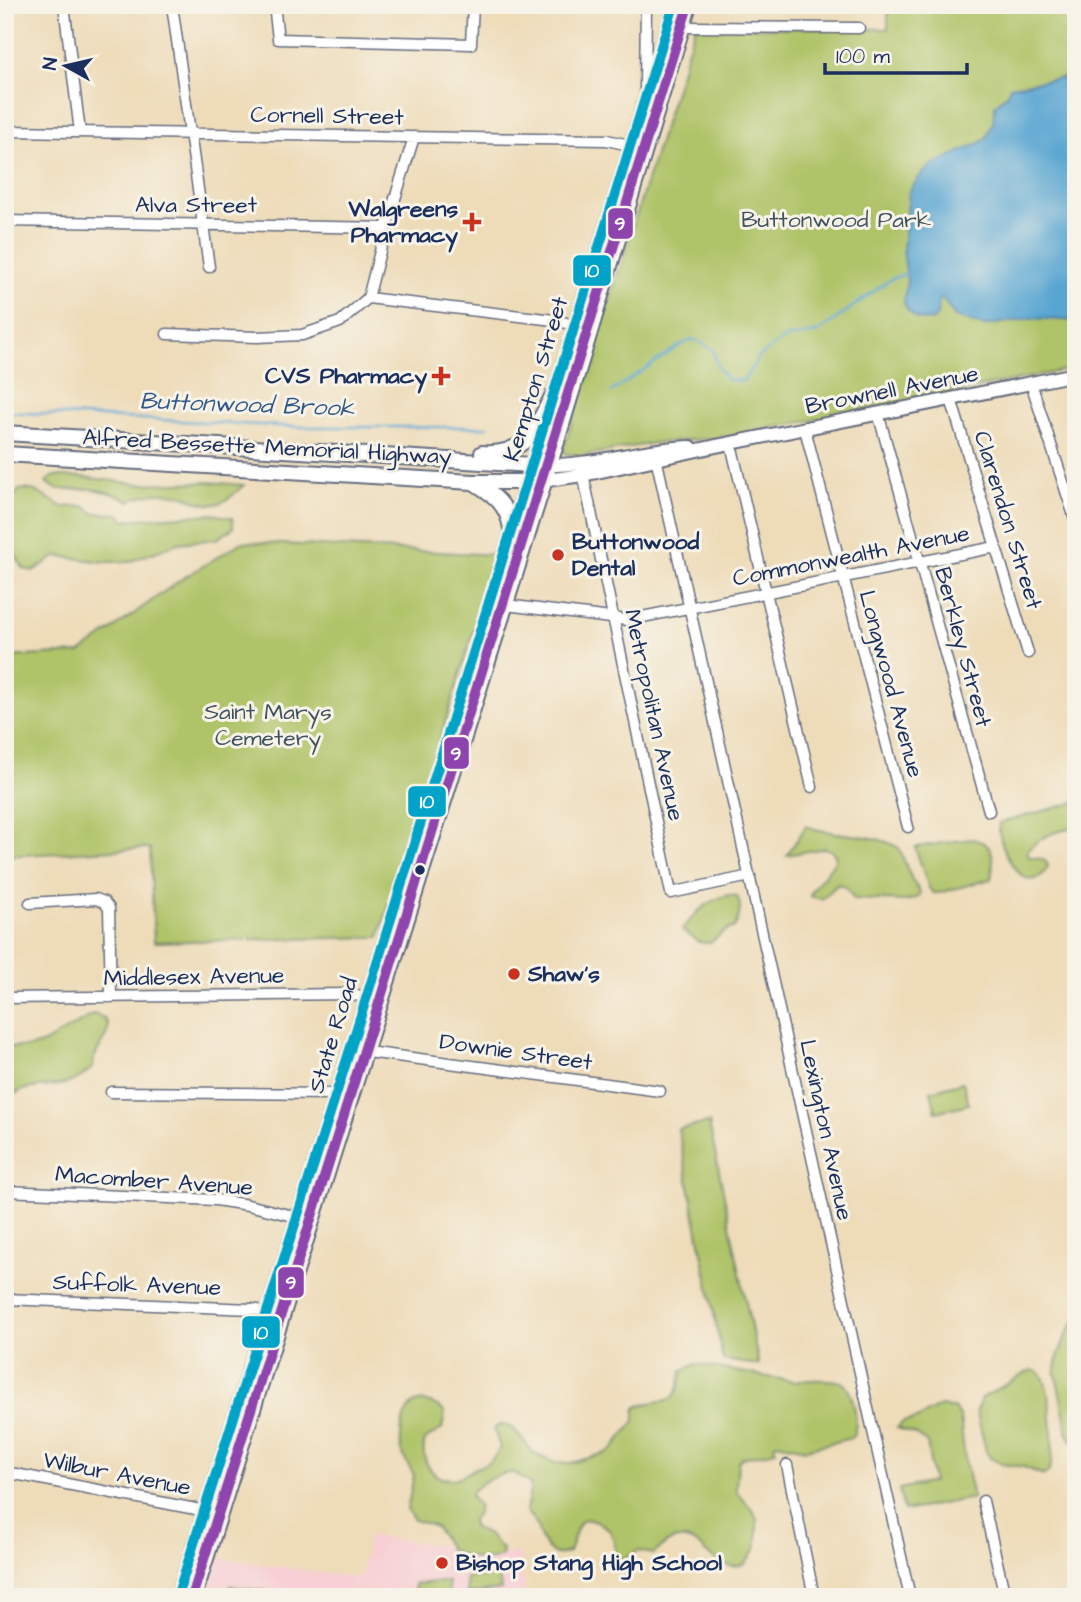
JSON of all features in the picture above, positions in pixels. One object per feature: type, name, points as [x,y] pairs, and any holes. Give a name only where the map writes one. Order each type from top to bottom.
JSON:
[{"type":"highway","points":[[377,455],[438,450],[505,452],[526,441],[553,395]]},
{"type":"highway","name":"Alfred Bessette Memorial Highway","points":[[5,433],[532,465]]},
{"type":"highway","name":"Alfred Bessette Memorial Highway","points":[[5,454],[473,482],[526,482]]},
{"type":"highway","points":[[473,482],[499,500],[508,515],[511,529]]},
{"type":"main road","name":"Kempton Street","points":[[439,765],[674,5]]},
{"type":"main road","name":"Kempton Street","points":[[455,770],[690,5]]},
{"type":"main road","points":[[659,52],[674,56]]},
{"type":"main road","name":"Brownell Avenue","points":[[526,482],[545,481],[582,469],[731,444],[1076,374]]},
{"type":"main road","name":"Brownell Avenue","points":[[532,465],[582,469]]},
{"type":"main road","points":[[439,765],[455,770]]},
{"type":"main road","name":"State Road","points":[[177,1597],[439,765]]},
{"type":"main road","name":"State Road","points":[[195,1597],[455,770]]},
{"type":"street","points":[[64,5],[80,132]]},
{"type":"street","points":[[172,5],[209,267]]},
{"type":"street","points":[[274,5],[278,39],[471,44],[473,5]]},
{"type":"street","points":[[645,96],[646,5]]},
{"type":"street","points":[[683,27],[859,28]]},
{"type":"street","name":"Cornell Street","points":[[5,131],[607,140],[647,149]]},
{"type":"street","points":[[167,334],[257,337],[302,335],[340,322],[368,298],[414,137]]},
{"type":"street","name":"Alva Street","points":[[5,222],[204,226],[284,224],[386,228]]},
{"type":"street","points":[[368,298],[575,324],[592,329]]},
{"type":"street","points":[[1031,383],[1076,522]]},
{"type":"street","name":"Clarendon Street","points":[[951,399],[1028,653]]},
{"type":"street","name":"Berkley Street","points":[[878,413],[989,811]]},
{"type":"street","name":"Longwood Avenue","points":[[805,429],[908,827]]},
{"type":"street","points":[[731,444],[811,787]]},
{"type":"street","name":"Lexington Avenue","points":[[655,455],[910,1597]]},
{"type":"street","name":"Metropolitan Avenue","points":[[582,469],[671,893],[750,877]]},
{"type":"street","name":"Commonwealth Avenue","points":[[506,606],[627,620],[996,547]]},
{"type":"street","points":[[30,903],[96,899],[104,902],[109,908],[111,997]]},
{"type":"street","name":"Middlesex Avenue","points":[[5,998],[348,994],[383,999]]},
{"type":"street","name":"Downie Street","points":[[367,1052],[660,1091]]},
{"type":"street","points":[[111,1092],[337,1094]]},
{"type":"street","name":"Macomber Avenue","points":[[5,1191],[216,1200],[314,1221]]},
{"type":"street","name":"Suffolk Avenue","points":[[5,1299],[268,1312]]},
{"type":"street","points":[[788,1465],[814,1597]]},
{"type":"street","name":"Wilbur Avenue","points":[[5,1472],[221,1514]]},
{"type":"street","points":[[983,1502],[1005,1597]]},
{"type":"shaded area","name":"Bishop Stang High School","points":[[369,1535],[520,1554],[526,1597],[206,1597],[219,1558],[360,1578]]},
{"type":"green space","name":"Buttonwood Park","points":[[888,5],[1054,5],[1054,8],[1076,9],[1076,368],[728,437],[654,443],[581,456],[566,454],[563,450],[695,27],[888,29]]},
{"type":"green space","points":[[54,476],[139,484],[209,482],[244,485],[228,499],[216,504],[206,504],[181,495],[165,493],[129,501],[96,490],[67,490],[50,486],[46,482]]},
{"type":"green space","points":[[19,490],[35,491],[63,507],[84,506],[94,513],[120,514],[123,520],[213,514],[233,518],[233,528],[217,539],[178,543],[129,562],[57,556],[33,571],[24,569],[19,561],[11,547],[6,525],[5,507]]},
{"type":"green space","name":"Saint Marys Cemetery","points":[[242,542],[497,555],[379,937],[154,942],[150,848],[5,856],[5,657],[80,653],[180,580]]},
{"type":"green space","points":[[1076,802],[1076,828],[1049,835],[1032,846],[1027,851],[1029,857],[1043,860],[1048,866],[1040,877],[1031,879],[1023,876],[1008,857],[999,833],[999,823]]},
{"type":"green space","points":[[806,826],[877,839],[899,848],[920,892],[919,897],[907,901],[854,899],[846,887],[838,884],[822,899],[810,896],[836,857],[832,851],[825,848],[787,855]]},
{"type":"green space","points":[[971,839],[985,844],[992,852],[991,879],[933,893],[915,847]]},
{"type":"green space","points":[[729,895],[737,896],[740,904],[735,927],[710,943],[699,942],[682,930],[702,908]]},
{"type":"green space","points":[[94,1014],[102,1017],[108,1027],[94,1057],[93,1067],[69,1083],[26,1089],[5,1098],[5,1047],[31,1047],[44,1043]]},
{"type":"green space","points":[[963,1082],[969,1104],[936,1112],[931,1091]]},
{"type":"green space","points":[[709,1123],[759,1365],[723,1360],[678,1129]]},
{"type":"green space","points":[[1076,1320],[1076,1447],[1068,1434],[1055,1369],[1063,1343]]},
{"type":"green space","points":[[696,1364],[796,1382],[837,1381],[846,1386],[853,1400],[856,1418],[851,1438],[806,1449],[777,1443],[774,1445],[776,1451],[742,1458],[738,1462],[736,1490],[757,1519],[757,1547],[745,1564],[723,1564],[692,1541],[682,1539],[669,1542],[653,1554],[638,1551],[627,1558],[619,1558],[616,1556],[614,1540],[609,1530],[600,1523],[585,1519],[579,1523],[569,1552],[556,1554],[547,1548],[536,1524],[526,1511],[531,1485],[515,1473],[489,1479],[470,1495],[479,1506],[472,1520],[473,1527],[488,1535],[502,1549],[501,1556],[496,1558],[476,1558],[450,1550],[436,1527],[414,1520],[407,1510],[414,1475],[403,1453],[401,1437],[405,1415],[413,1404],[429,1403],[445,1413],[442,1429],[425,1440],[424,1447],[425,1460],[437,1476],[455,1479],[494,1458],[500,1447],[494,1429],[501,1424],[513,1428],[539,1456],[567,1464],[606,1453],[613,1448],[635,1421],[637,1407],[673,1397],[677,1393],[682,1371]]},
{"type":"green space","points":[[1031,1370],[1041,1374],[1050,1405],[1051,1460],[1049,1471],[1044,1475],[1024,1467],[1002,1464],[990,1458],[976,1410],[982,1398]]},
{"type":"green space","points":[[941,1406],[955,1409],[960,1417],[973,1498],[904,1511],[899,1489],[933,1482],[927,1442],[915,1434],[897,1428],[903,1422],[917,1419]]},
{"type":"green space","points":[[499,1575],[501,1590],[467,1594],[466,1578]]},
{"type":"green space","points":[[448,1581],[449,1596],[416,1597],[414,1584]]},
{"type":"green space","points":[[230,1586],[308,1597],[228,1597]]},
{"type":"water","points":[[1076,76],[1076,321],[1032,318],[984,326],[955,317],[942,298],[937,315],[932,321],[917,319],[904,303],[907,279],[903,249],[909,192],[932,165],[986,138],[993,123],[995,105],[1007,94],[1010,86]]},
{"type":"waterway","name":"Buttonwood Brook","points":[[611,392],[693,339],[713,349],[718,368],[728,380],[743,381],[759,357],[785,338],[817,333],[891,279],[908,273]]},
{"type":"waterway","name":"Buttonwood Brook","points":[[5,412],[300,427],[488,427]]},
{"type":"transit line","name":"10","points":[[177,1597],[367,996],[674,5]]},
{"type":"transit line","name":"9","points":[[192,1597],[687,9]]},
{"type":"place","name":"Walgreens Pharmacy","points":[[472,222]]},
{"type":"place","name":"CVS Pharmacy","points":[[441,376]]},
{"type":"place","name":"Buttonwood Dental","points":[[558,555]]},
{"type":"place","name":"Shaw's","points":[[514,974]]},
{"type":"place","name":"Bishop Stang High School","points":[[442,1563]]}]
